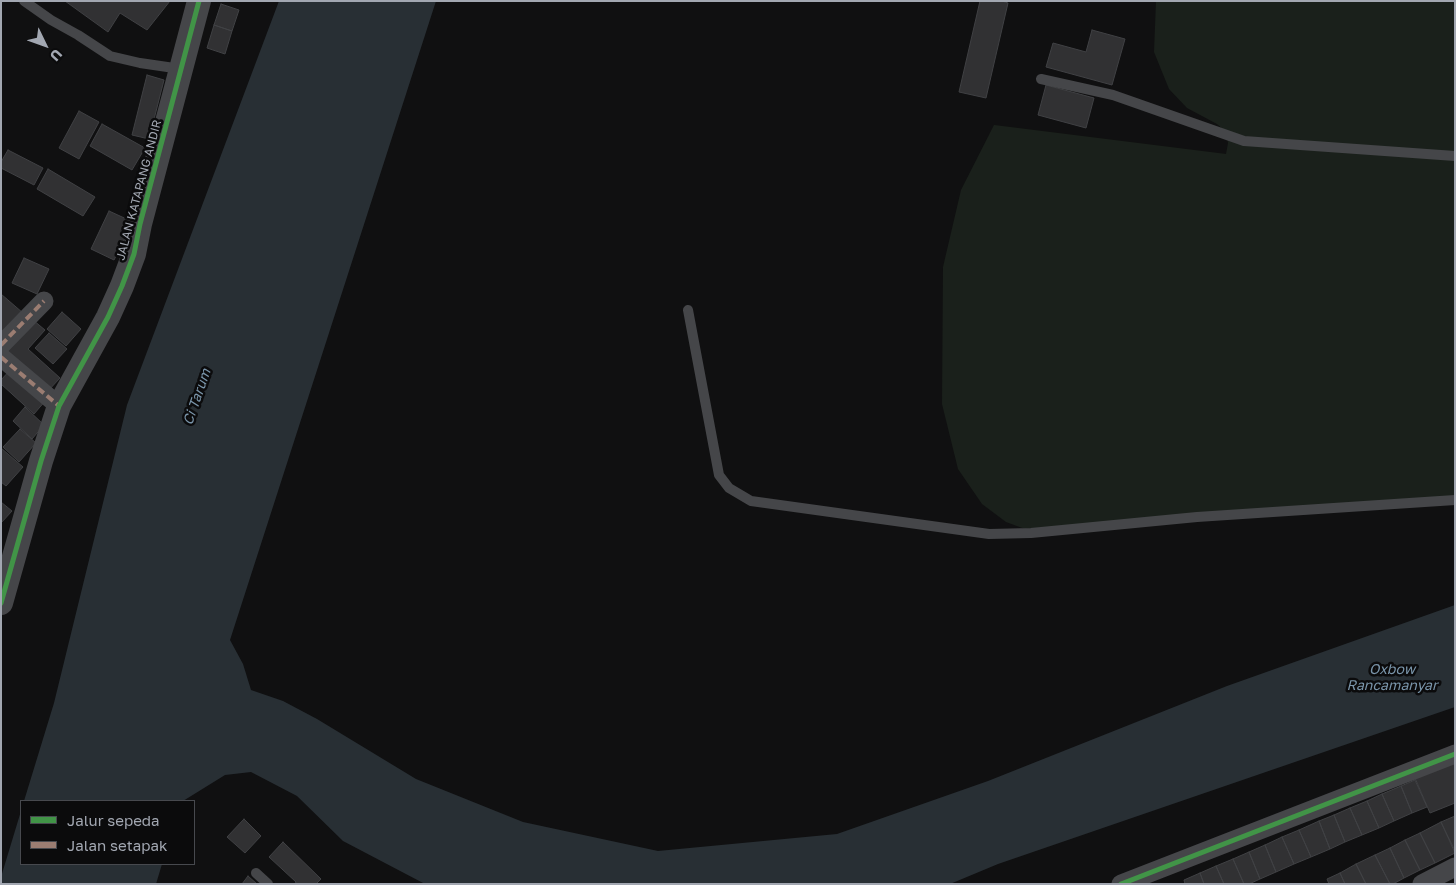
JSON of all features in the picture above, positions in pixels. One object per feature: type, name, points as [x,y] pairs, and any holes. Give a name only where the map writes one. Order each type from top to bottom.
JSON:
[{"type":"street","name":"JALAN KATAPANG ANDIR","points":[[3,593],[59,406],[108,317],[131,262],[199,1]]},
{"type":"street","points":[[1,345],[44,300]]},
{"type":"street","points":[[1,358],[59,406]]},
{"type":"street","points":[[1121,884],[1455,754]]},
{"type":"street","points":[[1422,884],[1455,866]]},
{"type":"lane","points":[[24,1],[110,56],[133,62],[181,69]]},
{"type":"lane","points":[[1041,78],[1113,94],[1244,141],[1455,156]]},
{"type":"lane","points":[[688,310],[719,475],[729,488],[751,500],[989,534],[1031,533],[1198,517],[1455,500]]},
{"type":"lane","points":[[256,873],[268,884]]},
{"type":"shaded area","points":[[1156,1],[1455,1],[1455,497],[1025,529],[1006,522],[982,504],[958,469],[942,404],[943,267],[961,190],[994,125],[1226,154],[1228,143],[1226,132],[1217,124],[1187,108],[1169,89],[1154,52]]},
{"type":"water","points":[[279,1],[436,1],[230,640],[243,664],[251,690],[283,701],[317,719],[416,779],[523,822],[658,851],[837,834],[988,781],[1227,686],[1455,605],[1455,707],[998,864],[950,884],[425,884],[343,841],[297,796],[251,772],[225,775],[185,800],[24,800],[54,703],[127,405]]},
{"type":"water","points":[[20,814],[20,865],[162,865],[156,884],[1,884],[1,877]]},
{"type":"building","points":[[65,1],[170,1],[147,30],[120,13],[108,32]]},
{"type":"building","points":[[980,1],[1002,1],[1008,3],[986,98],[959,92]]},
{"type":"building","points":[[221,4],[239,10],[232,31],[214,25]]},
{"type":"building","points":[[214,25],[232,31],[225,54],[207,48]]},
{"type":"building","points":[[1092,30],[1125,39],[1112,85],[1046,67],[1053,43],[1086,52]]},
{"type":"building","points":[[147,75],[164,80],[149,139],[132,135]]},
{"type":"building","points":[[1046,85],[1094,98],[1086,128],[1038,115]]},
{"type":"building","points":[[79,111],[99,122],[79,159],[59,148]]},
{"type":"building","points":[[102,124],[145,148],[132,170],[90,146]]},
{"type":"building","points":[[8,150],[43,168],[34,185],[1,168],[1,162]]},
{"type":"building","points":[[48,169],[95,197],[83,216],[37,189]]},
{"type":"building","points":[[109,211],[133,222],[114,260],[91,249]]},
{"type":"building","points":[[24,258],[49,269],[37,294],[12,283]]},
{"type":"building","points":[[1,294],[23,313],[1,337]]},
{"type":"building","points":[[62,312],[81,329],[66,346],[47,329]]},
{"type":"building","points":[[33,320],[45,330],[28,349],[60,378],[47,392],[3,352]]},
{"type":"building","points":[[49,333],[67,349],[53,364],[35,348]]},
{"type":"building","points":[[12,368],[46,400],[34,414],[1,384],[1,380]]},
{"type":"building","points":[[25,407],[44,425],[32,439],[13,421]]},
{"type":"building","points":[[20,429],[36,443],[19,462],[3,447]]},
{"type":"building","points":[[1,448],[23,467],[6,486],[1,482]]},
{"type":"building","points":[[1,502],[12,511],[1,523]]},
{"type":"building","points":[[1453,762],[1455,766],[1455,803],[1430,813],[1415,778]]},
{"type":"building","points":[[1415,780],[1427,807],[1412,813],[1401,786]]},
{"type":"building","points":[[1401,786],[1412,813],[1394,821],[1382,794]]},
{"type":"building","points":[[1382,794],[1394,821],[1379,828],[1367,801]]},
{"type":"building","points":[[1367,801],[1379,828],[1362,835],[1350,808]]},
{"type":"building","points":[[1350,808],[1362,835],[1345,842],[1334,815]]},
{"type":"building","points":[[1334,815],[1345,842],[1330,849],[1319,821]]},
{"type":"building","points":[[1455,816],[1455,851],[1441,822]]},
{"type":"building","points":[[244,819],[261,836],[245,853],[227,837]]},
{"type":"building","points":[[1319,821],[1330,849],[1311,857],[1299,830]]},
{"type":"building","points":[[1441,822],[1455,853],[1435,863],[1420,833]]},
{"type":"building","points":[[1299,830],[1311,857],[1294,864],[1282,837]]},
{"type":"building","points":[[1420,833],[1435,863],[1420,870],[1405,840]]},
{"type":"building","points":[[1282,837],[1294,864],[1276,872],[1265,845]]},
{"type":"building","points":[[1405,840],[1420,870],[1404,878],[1390,848]]},
{"type":"building","points":[[283,842],[321,879],[316,884],[295,884],[296,882],[269,857]]},
{"type":"building","points":[[1265,845],[1276,872],[1260,879],[1249,852]]},
{"type":"building","points":[[1390,848],[1404,878],[1393,884],[1390,884],[1375,855]]},
{"type":"building","points":[[1249,852],[1260,879],[1244,884],[1233,859]]},
{"type":"building","points":[[1375,855],[1390,884],[1366,884],[1356,864]]},
{"type":"building","points":[[1233,859],[1244,884],[1224,884],[1216,866]]},
{"type":"building","points":[[1356,864],[1366,884],[1345,884],[1340,873]]},
{"type":"building","points":[[1216,866],[1224,884],[1204,884],[1200,873]]},
{"type":"building","points":[[1200,873],[1204,884],[1185,884],[1184,880]]},
{"type":"building","points":[[1340,873],[1345,884],[1329,884],[1327,879]]},
{"type":"building","points":[[248,876],[257,884],[242,884]]},
{"type":"marked path","points":[[1,345],[44,301]]},
{"type":"marked path","points":[[1,357],[59,406]]},
{"type":"cycle path","points":[[1,603],[41,461],[59,406],[108,317],[134,254],[140,224],[199,1]]},
{"type":"cycle path","points":[[1121,884],[1455,754]]},
{"type":"water label","name":"Ci Tarum","points":[[197,397]]},
{"type":"water label","name":"Oxbow Rancamanyar","points":[[1392,678]]}]
